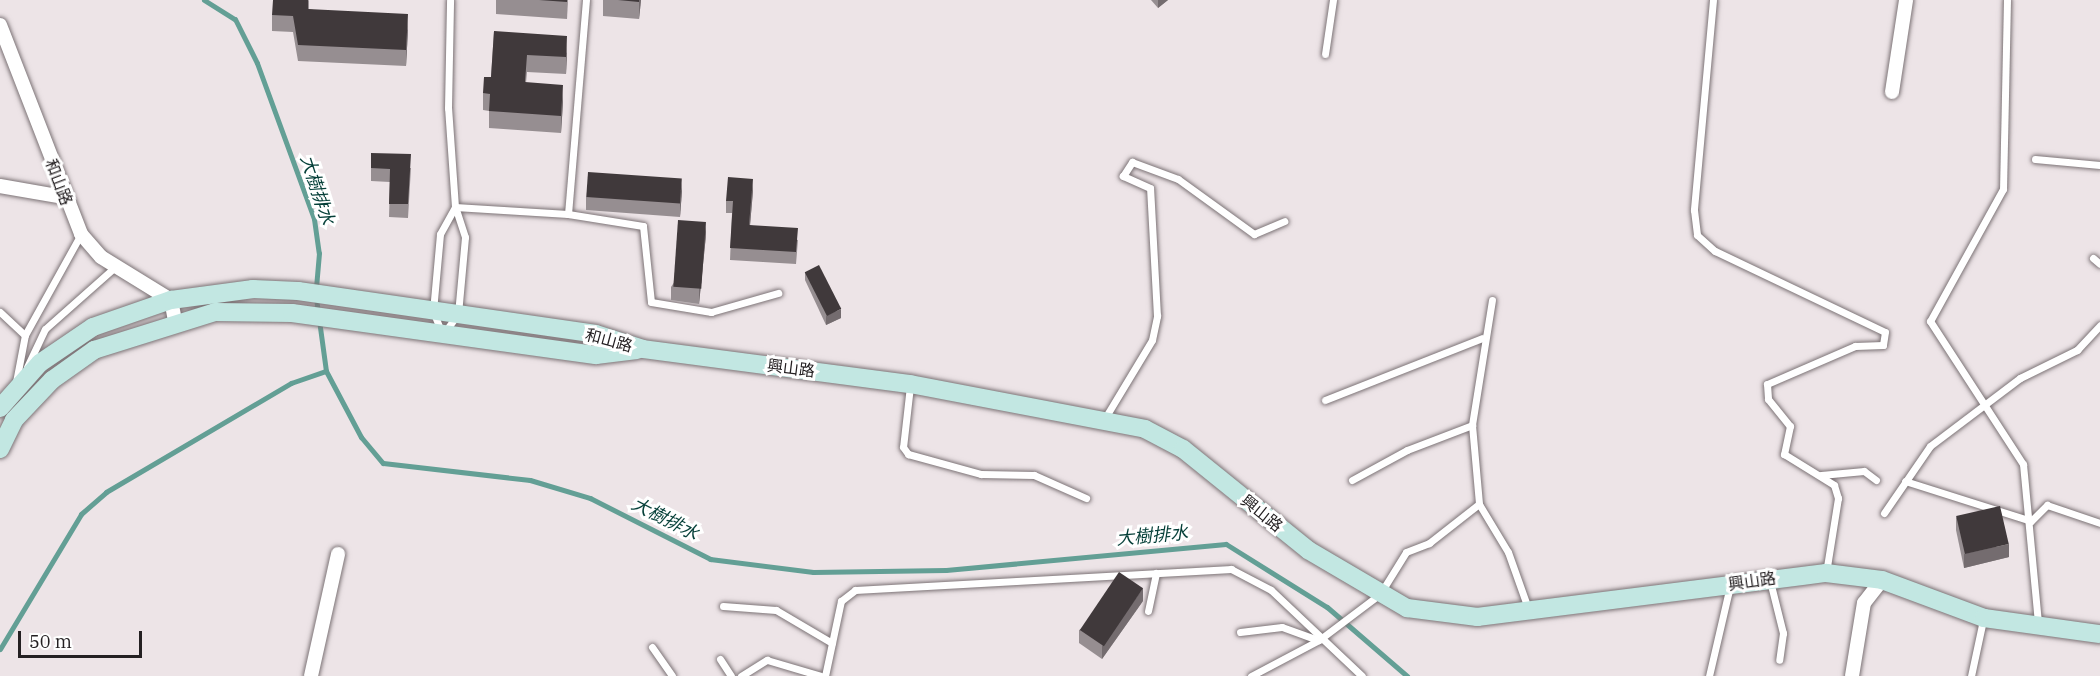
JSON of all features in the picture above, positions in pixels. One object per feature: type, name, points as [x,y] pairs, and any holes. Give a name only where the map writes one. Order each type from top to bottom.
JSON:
[{"type":"main road","name":"和山路","points":[[171,300],[253,289],[298,291],[596,334],[643,349]]},
{"type":"main road","points":[[0,408],[40,363],[93,327],[171,300]]},
{"type":"main road","name":"和山路","points":[[175,321],[215,312],[292,313],[596,355],[643,349]]},
{"type":"main road","points":[[0,449],[7,417],[28,407],[52,380],[94,350],[175,321]]},
{"type":"main road","name":"興山路","points":[[643,349],[910,384],[1105,418],[1145,429],[1183,449],[1308,550],[1407,608],[1477,617],[1770,578],[1826,573],[1882,580],[1984,618],[2100,634]]},
{"type":"street","points":[[1892,92],[1906,0]]},
{"type":"street","name":"和山路","points":[[0,25],[64,197],[81,234],[101,257],[171,300]]},
{"type":"street","points":[[0,186],[64,197]]},
{"type":"street","points":[[171,300],[175,321]]},
{"type":"street","points":[[311,676],[338,554]]},
{"type":"street","points":[[1852,676],[1864,603],[1882,580]]},
{"type":"lane","points":[[443,335],[458,314],[465,237],[455,207],[448,108],[450,0]]},
{"type":"lane","points":[[568,214],[586,0]]},
{"type":"lane","points":[[1324,54],[1333,0]]},
{"type":"lane","points":[[1713,0],[1694,210],[1697,235],[1715,251],[1885,332],[1883,345],[1855,346],[1767,384],[1768,399],[1790,426],[1784,454],[1834,485],[1838,498],[1826,573]]},
{"type":"lane","points":[[2007,0],[2004,189],[1930,321],[2023,464],[2031,521],[2038,626]]},
{"type":"lane","points":[[2035,159],[2100,165]]},
{"type":"lane","points":[[1105,418],[1152,340],[1157,316],[1150,188],[1123,176],[1132,162],[1178,179],[1254,234],[1284,221]]},
{"type":"lane","points":[[455,207],[568,214],[643,226],[651,302],[711,312],[778,293]]},
{"type":"lane","points":[[443,335],[433,311],[440,234],[455,207]]},
{"type":"lane","points":[[14,394],[25,335],[81,234]]},
{"type":"lane","points":[[2093,258],[2100,264]]},
{"type":"lane","points":[[14,394],[45,329],[117,265]]},
{"type":"lane","points":[[1492,300],[1482,338],[1472,425],[1479,504],[1508,552],[1529,611]]},
{"type":"lane","points":[[0,312],[25,335]]},
{"type":"lane","points":[[1884,513],[1930,446],[2020,378],[2077,350],[2100,325]]},
{"type":"lane","points":[[1325,400],[1482,338]]},
{"type":"lane","points":[[910,384],[903,447],[908,454],[981,474],[1034,475],[1086,498]]},
{"type":"lane","points":[[14,394],[28,407]]},
{"type":"lane","points":[[1352,480],[1407,450],[1472,425]]},
{"type":"lane","points":[[1821,475],[1864,471],[1876,480]]},
{"type":"lane","points":[[1905,481],[2031,521]]},
{"type":"lane","points":[[1251,676],[1319,640],[1380,594],[1396,561],[1479,504]]},
{"type":"lane","points":[[2031,521],[2047,505],[2100,523]]},
{"type":"lane","points":[[741,676],[767,660],[809,674],[823,676],[841,601],[855,590],[1231,569],[1251,575],[1319,640],[1362,676]]},
{"type":"lane","points":[[1148,611],[1156,573]]},
{"type":"lane","points":[[1770,578],[1783,633],[1779,660]]},
{"type":"lane","points":[[1710,676],[1730,584]]},
{"type":"lane","points":[[723,606],[776,610],[832,643]]},
{"type":"lane","points":[[1971,676],[1984,618]]},
{"type":"lane","points":[[1240,632],[1282,627],[1319,640]]},
{"type":"lane","points":[[651,647],[672,676]]},
{"type":"lane","points":[[720,659],[731,676]]},
{"type":"building","points":[[273,0],[308,0],[308,9],[408,14],[406,50],[298,45],[293,16],[272,15]]},
{"type":"building","points":[[539,0],[567,0],[567,2]]},
{"type":"building","points":[[494,31],[567,36],[566,57],[527,55],[525,82],[563,85],[561,116],[489,111],[490,94],[483,93],[484,77],[491,77]]},
{"type":"building","points":[[371,153],[411,154],[408,204],[389,204],[390,169],[371,168]]},
{"type":"building","points":[[588,172],[682,179],[680,203],[586,197]]},
{"type":"building","points":[[728,177],[753,179],[749,225],[798,228],[796,252],[730,248],[733,201],[726,201]]},
{"type":"building","points":[[678,220],[706,222],[701,289],[673,287]]},
{"type":"building","points":[[819,265],[841,309],[827,316],[805,272]]},
{"type":"building","points":[[2000,506],[2009,544],[1965,554],[1956,516]]},
{"type":"building","points":[[1119,572],[1143,588],[1104,646],[1080,630]]},
{"type":"waterway","name":"大樹排水","points":[[204,0],[235,19],[257,63],[314,219],[319,253],[316,289]]},
{"type":"waterway","name":"大樹排水","points":[[316,298],[326,371],[361,437],[383,463],[530,480],[590,498],[710,559],[813,572],[946,570],[1226,544],[1327,607],[1407,676]]},
{"type":"waterway","points":[[0,649],[81,514],[106,492],[291,383],[326,371]]}]
